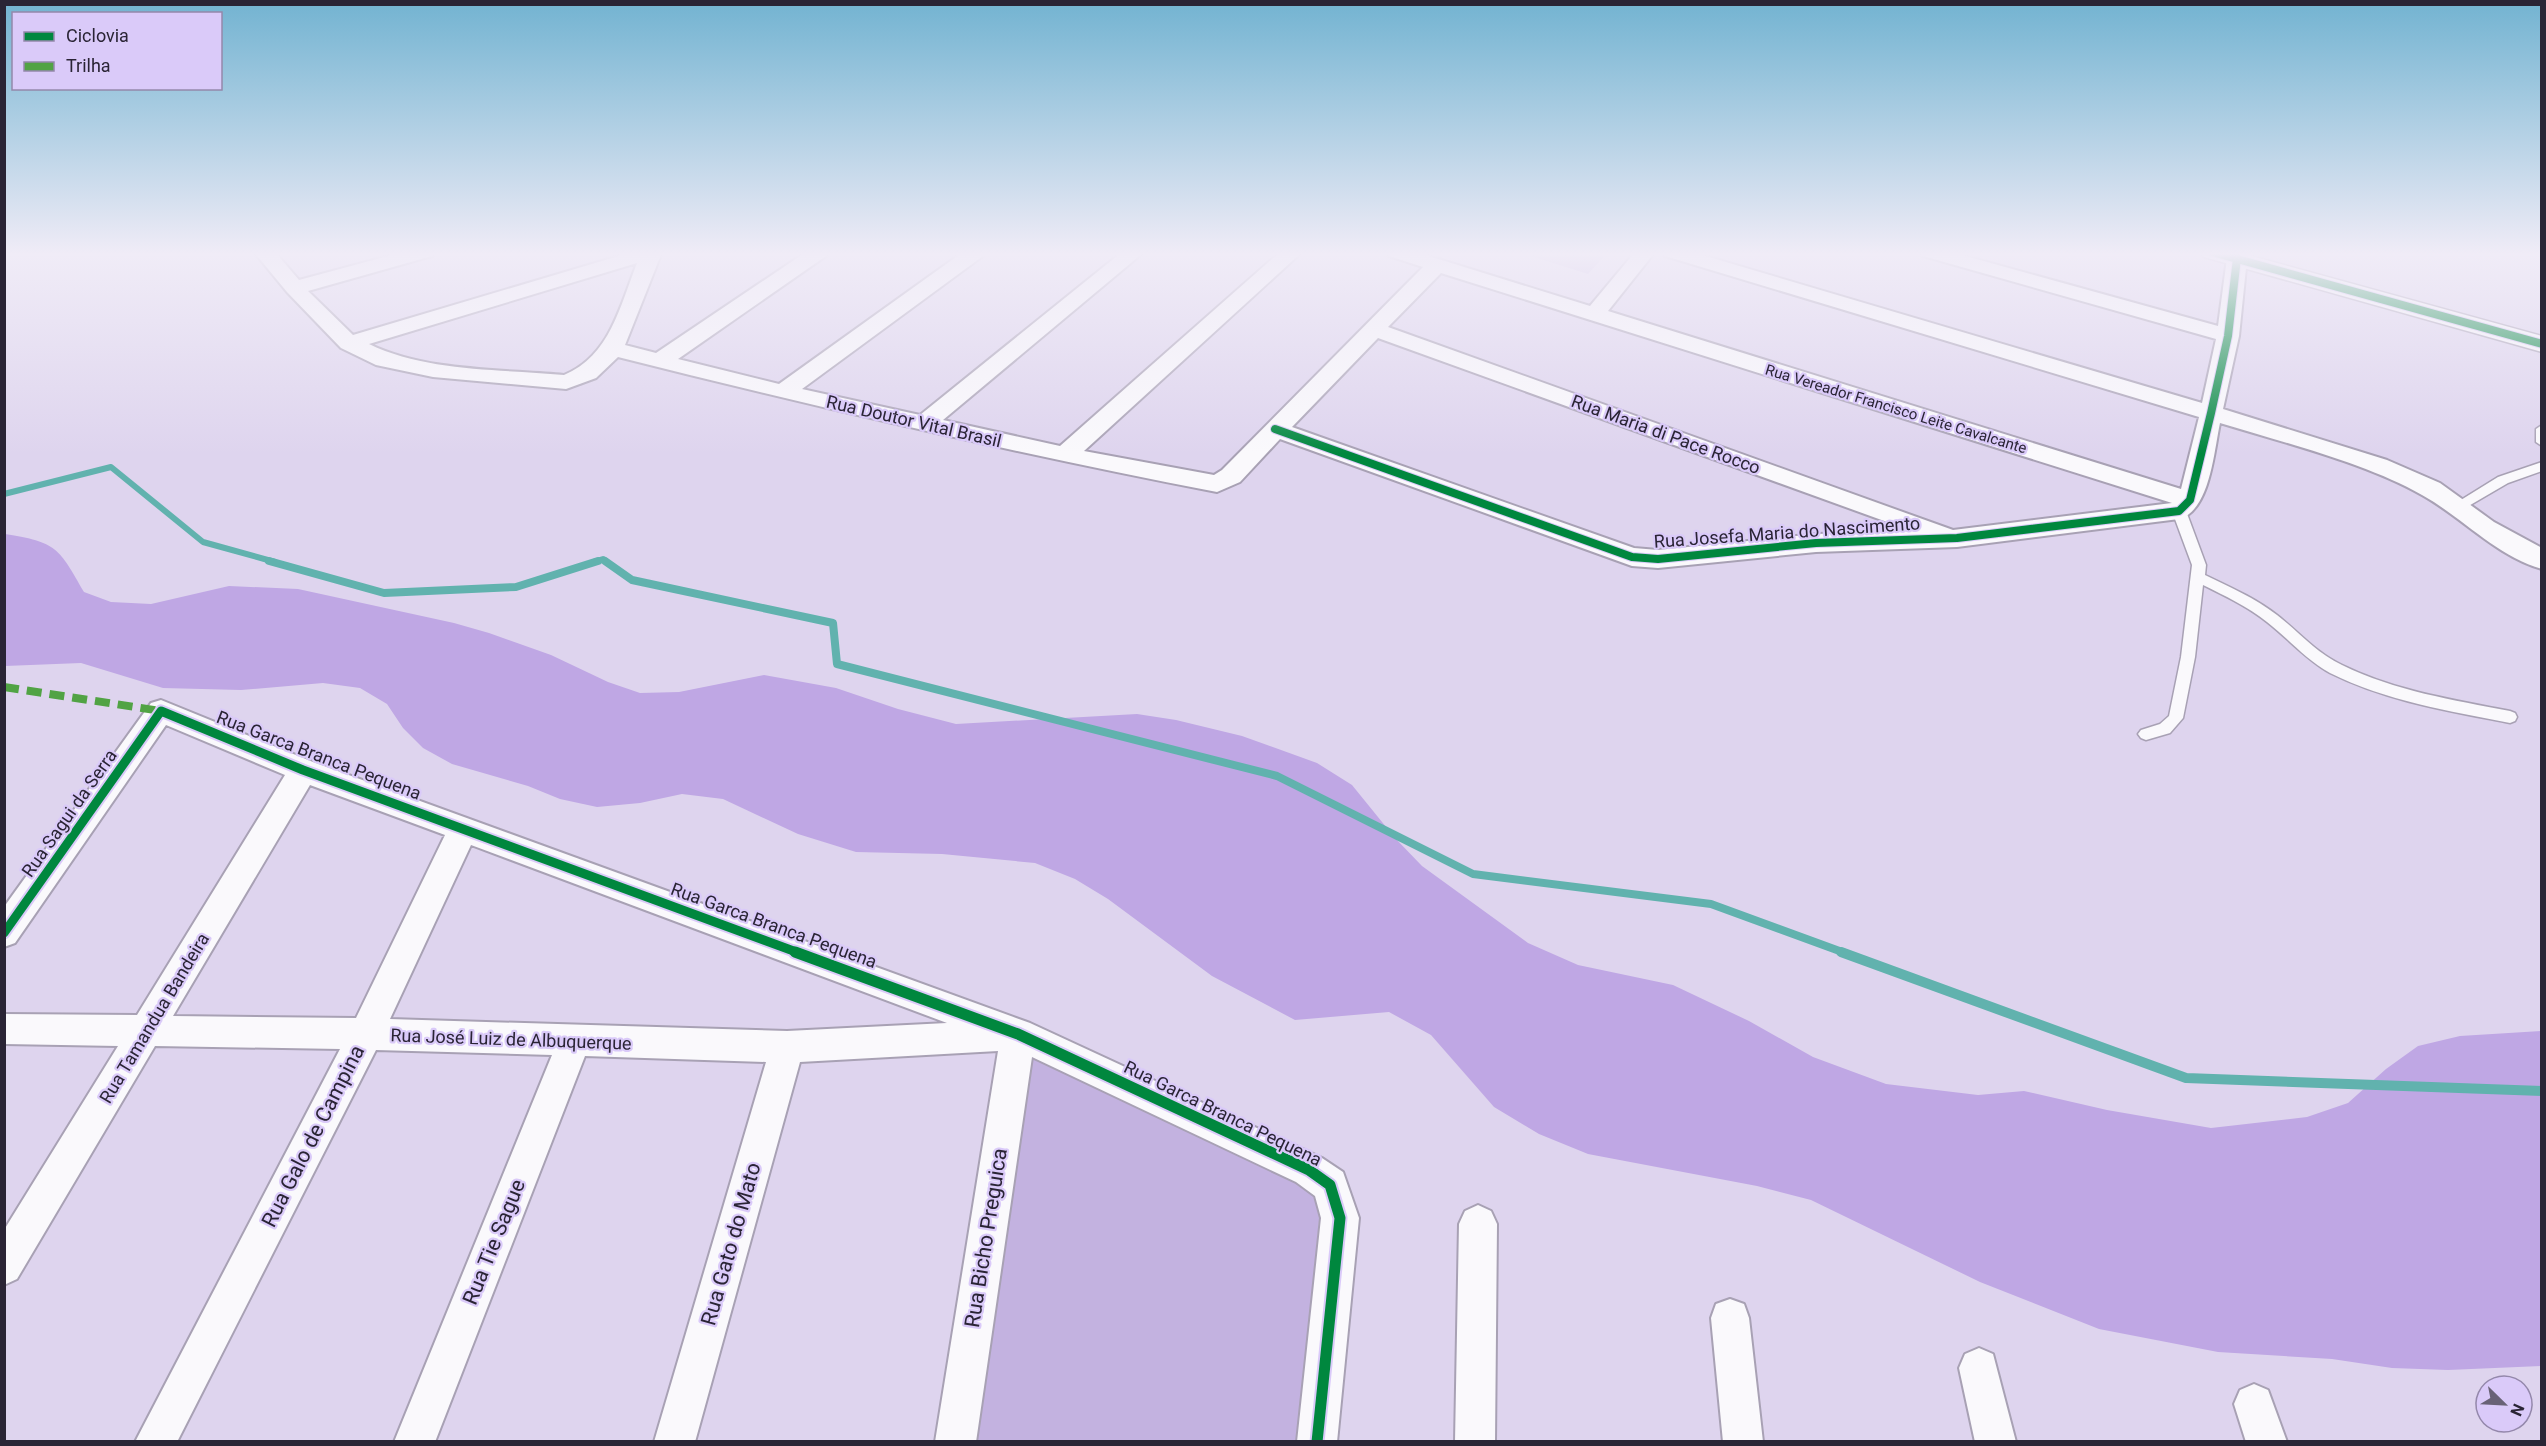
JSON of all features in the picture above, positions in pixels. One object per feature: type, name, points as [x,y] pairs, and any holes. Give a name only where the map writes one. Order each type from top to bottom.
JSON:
[{"type":"main road","points":[[2454,319],[2541,344]]},
{"type":"street","points":[[325,319],[349,343],[384,360],[433,370],[566,382],[588,373],[613,349],[625,319]]},
{"type":"street","points":[[349,343],[427,319]]},
{"type":"street","points":[[661,360],[720,319]]},
{"type":"street","points":[[783,392],[883,319]]},
{"type":"street","points":[[926,423],[1052,319]]},
{"type":"street","points":[[1065,455],[1217,319]]},
{"type":"street","points":[[1275,429],[1384,319]]},
{"type":"street","name":"Rua Vereador Francisco Leite Cavalcante","points":[[1612,319],[2185,506]]},
{"type":"street","points":[[1898,319],[2337,451],[2407,477],[2431,489],[2455,508],[2541,560]]},
{"type":"street","points":[[2170,319],[2229,336]]},
{"type":"street","points":[[2185,506],[2211,413],[2231,319]]},
{"type":"street","name":"Rua Maria di Pace Rocco","points":[[1374,330],[1957,538]]},
{"type":"street","name":"Rua Doutor Vital Brasil","points":[[613,349],[783,392],[1065,455],[1217,484],[1231,476],[1275,429]]},
{"type":"street","name":"Rua Josefa Maria do Nascimento","points":[[1275,429],[1632,557],[1658,559],[1816,543],[1957,538],[2185,506]]},
{"type":"street","name":"Rua Garca Branca Pequena","points":[[161,711],[303,770],[1018,1034],[1309,1170],[1330,1185],[1340,1218],[1317,1442]]},
{"type":"street","name":"Rua Sagui da Serra","points":[[4,933],[161,711]]},
{"type":"street","name":"Rua Tamandua Bandeira","points":[[4,1266],[303,770]]},
{"type":"street","name":"Rua Galo de Campina","points":[[155,1442],[366,1034],[464,828]]},
{"type":"street","name":"Rua José Luiz de Albuquerque","points":[[4,1029],[147,1029],[366,1034],[787,1047],[1018,1034]]},
{"type":"street","name":"Rua Bicho Preguica","points":[[955,1442],[1018,1034]]},
{"type":"street","name":"Rua Tie Sague","points":[[414,1442],[574,1042]]},
{"type":"street","name":"Rua Gato do Mato","points":[[674,1442],[787,1047]]},
{"type":"street","points":[[1475,1442],[1478,1224]]},
{"type":"street","points":[[1730,1318],[1743,1442]]},
{"type":"street","points":[[1979,1368],[1996,1442]]},
{"type":"street","points":[[2254,1404],[2267,1442]]},
{"type":"lane","points":[[2541,429],[2541,442]]},
{"type":"lane","points":[[2455,508],[2503,480],[2541,466]]},
{"type":"lane","points":[[2146,734],[2165,729],[2176,718],[2199,565],[2185,506]]},
{"type":"lane","points":[[2198,577],[2247,601],[2274,619],[2304,649],[2336,669],[2412,698],[2510,717]]},
{"type":"shaded area","points":[[5,534],[46,544],[62,556],[84,592],[111,602],[151,604],[229,586],[298,589],[454,623],[489,633],[551,655],[608,682],[640,693],[679,692],[764,675],[836,688],[898,709],[956,724],[1137,714],[1176,720],[1242,736],[1317,763],[1352,785],[1395,838],[1422,866],[1528,943],[1578,965],[1673,985],[1749,1021],[1813,1057],[1886,1084],[1978,1095],[2024,1091],[2107,1110],[2211,1128],[2307,1117],[2348,1103],[2386,1069],[2418,1046],[2460,1036],[2541,1031],[2541,1366],[2448,1370],[2392,1368],[2332,1359],[2218,1352],[2099,1329],[1980,1282],[1811,1200],[1757,1186],[1588,1154],[1539,1134],[1494,1107],[1431,1035],[1389,1012],[1295,1020],[1212,976],[1108,899],[1075,879],[1035,863],[942,854],[856,852],[798,834],[723,799],[682,794],[640,803],[597,807],[560,799],[528,786],[452,764],[423,748],[403,728],[387,704],[360,688],[323,683],[241,690],[163,688],[81,663],[5,666]]},
{"type":"shaded area","points":[[1001,1041],[1325,1162],[1297,1441],[943,1442]]},
{"type":"waterway","points":[[4,494],[111,467],[203,542],[275,562]]},
{"type":"waterway","points":[[593,562],[603,559],[607,562]]},
{"type":"waterway","points":[[269,561],[384,593],[516,587],[598,561]]},
{"type":"waterway","points":[[605,561],[632,580],[833,623],[837,664],[1277,776],[1473,874],[1711,904],[1845,953]]},
{"type":"waterway","points":[[1841,952],[2186,1078],[2542,1091]]},
{"type":"marked path","points":[[4,687],[161,711]]},
{"type":"cycle path","points":[[1275,429],[1632,557],[1658,559],[1816,543],[1957,538],[2179,511],[2190,500],[2230,319]]},
{"type":"cycle path","points":[[2454,319],[2542,344]]},
{"type":"cycle path","points":[[4,933],[161,711],[303,770],[1018,1034],[1309,1170],[1330,1185],[1340,1218],[1317,1442]]}]
